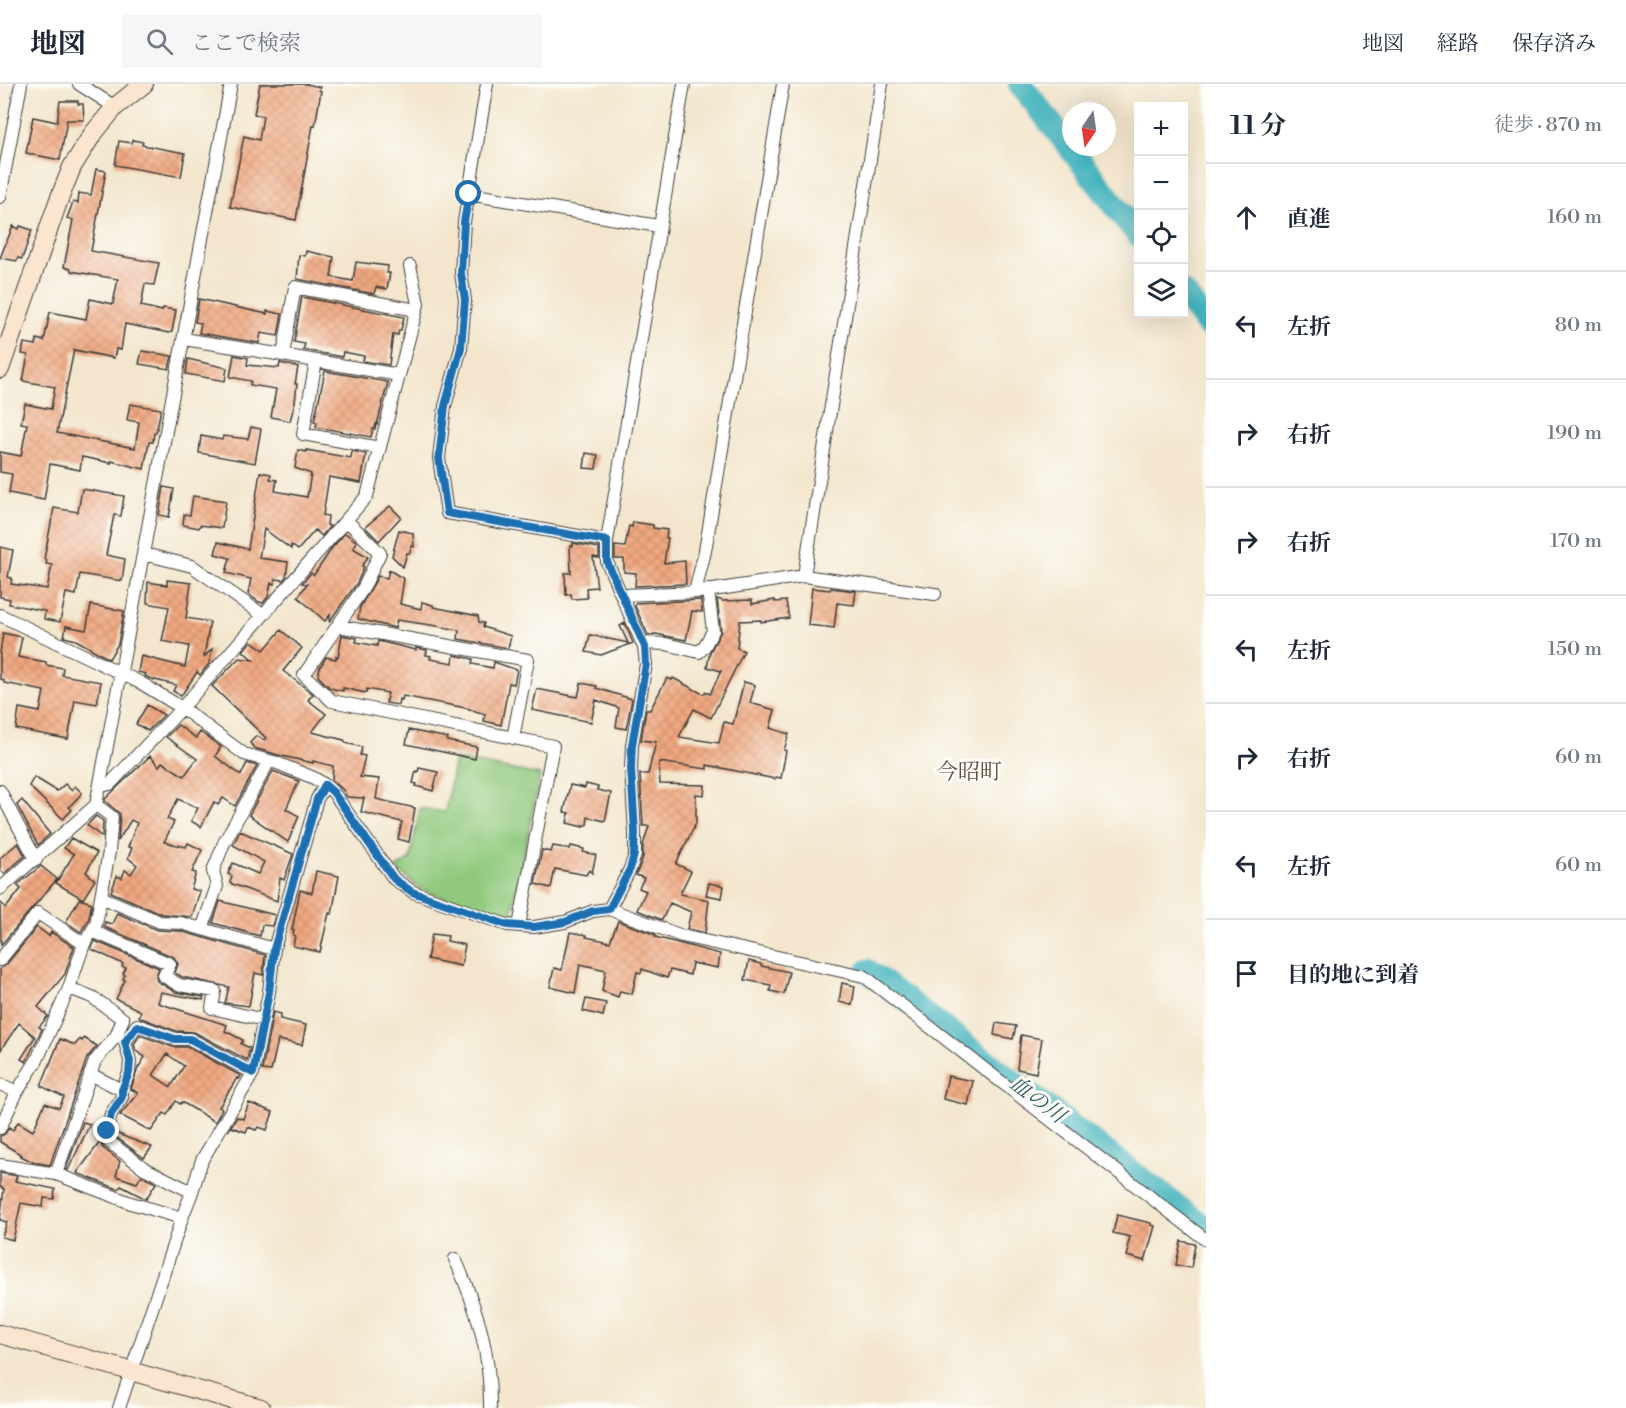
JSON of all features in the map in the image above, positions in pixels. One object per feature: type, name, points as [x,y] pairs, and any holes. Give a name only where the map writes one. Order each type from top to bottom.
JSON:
[{"type":"street","points":[[0,197],[21,84]]},
{"type":"street","points":[[79,84],[116,107]]},
{"type":"street","points":[[0,369],[72,167],[92,135],[116,107],[144,84]]},
{"type":"street","points":[[0,889],[36,860],[96,805],[231,84]]},
{"type":"street","points":[[487,84],[464,222],[461,273],[465,300],[461,348],[445,406],[439,458],[447,513],[607,541]]},
{"type":"street","points":[[609,909],[630,869],[634,855],[632,745],[646,664],[643,644],[607,562],[607,541],[658,226],[684,84]]},
{"type":"street","points":[[695,592],[705,551],[783,84]]},
{"type":"street","points":[[804,576],[882,84]]},
{"type":"street","points":[[469,194],[658,226]]},
{"type":"street","points":[[100,786],[110,784],[182,708],[367,496],[418,304],[410,266]]},
{"type":"street","points":[[283,355],[295,287],[416,310]]},
{"type":"street","points":[[184,339],[399,375]]},
{"type":"street","points":[[316,361],[303,434],[380,448]]},
{"type":"street","points":[[346,520],[380,552],[364,587],[304,675],[332,700],[553,746],[519,926]]},
{"type":"street","points":[[144,554],[192,566],[263,615]]},
{"type":"street","points":[[622,595],[695,592],[804,576],[935,594]]},
{"type":"street","points":[[643,644],[666,644],[699,652],[713,631],[708,590]]},
{"type":"street","points":[[0,615],[122,674],[182,708],[244,754],[314,778],[325,785],[333,792],[394,879],[412,892],[507,925],[534,927],[565,922],[593,911],[609,909],[682,936],[864,976],[1206,1240]]},
{"type":"street","points":[[338,626],[528,660],[513,738]]},
{"type":"street","points":[[202,929],[217,886],[213,871],[224,843],[269,761]]},
{"type":"street","points":[[119,1408],[202,1160],[253,1073],[269,992],[274,949],[317,799],[325,785]]},
{"type":"street","points":[[0,791],[36,860]]},
{"type":"street","points":[[0,1128],[17,1092],[37,1060],[69,988],[84,944],[96,924],[109,852],[112,817],[96,805]]},
{"type":"street","points":[[100,897],[160,922],[181,923],[274,949]]},
{"type":"street","points":[[0,960],[38,913],[84,944]]},
{"type":"street","points":[[92,931],[170,964],[164,976],[179,986],[215,991],[212,1008],[264,1020]]},
{"type":"street","points":[[69,988],[92,997],[137,1026],[175,1039],[190,1039],[253,1073]]},
{"type":"street","points":[[123,1019],[121,1039],[130,1061],[129,1073],[122,1090],[122,1097],[111,1114],[107,1131],[108,1141],[144,1168],[192,1192]]},
{"type":"street","points":[[56,1174],[76,1120],[81,1096],[95,1061],[137,1026]]},
{"type":"street","points":[[90,1074],[122,1090]]},
{"type":"street","points":[[0,1084],[17,1092]]},
{"type":"street","points":[[0,1165],[56,1174],[131,1203],[182,1218]]},
{"type":"street","points":[[455,1259],[472,1298],[485,1347],[490,1408]]},
{"type":"street","points":[[0,1334],[261,1408]]},
{"type":"green space","points":[[455,759],[540,775],[512,913],[506,919],[420,889],[396,868],[410,859],[420,808],[445,812]]},
{"type":"building","points":[[260,84],[306,84],[320,87],[315,126],[313,125],[296,220],[230,207],[244,136],[259,140],[263,116],[254,114]]},
{"type":"building","points":[[60,101],[78,101],[78,104],[83,104],[84,120],[67,120],[60,160],[26,153],[33,117],[57,122]]},
{"type":"building","points":[[133,140],[143,142],[142,145],[185,153],[181,177],[115,165],[119,141],[132,143]]},
{"type":"building","points":[[96,169],[106,171],[91,251],[159,263],[154,285],[145,284],[141,306],[162,311],[163,308],[176,310],[172,332],[169,333],[125,324],[121,350],[116,349],[114,358],[74,350],[57,433],[135,448],[139,422],[127,420],[130,404],[161,409],[156,433],[154,433],[153,442],[149,442],[144,469],[82,457],[80,470],[50,464],[44,500],[9,493],[12,474],[0,472],[0,452],[21,456],[27,424],[21,423],[25,404],[51,409],[55,387],[23,381],[28,355],[22,354],[24,343],[36,345],[37,339],[44,341],[50,312],[86,319],[90,299],[113,304],[118,279],[71,271],[64,267],[73,220],[67,218],[73,202],[78,203],[79,193],[91,195]]},
{"type":"building","points":[[13,226],[32,230],[22,259],[18,258],[17,261],[0,258]]},
{"type":"building","points":[[306,251],[334,257],[331,277],[353,281],[356,262],[388,266],[387,273],[390,273],[387,289],[376,287],[374,294],[297,279],[299,255],[305,256]]},
{"type":"building","points":[[302,297],[404,317],[398,335],[393,334],[389,365],[363,361],[364,356],[343,352],[342,357],[303,350],[305,344],[294,342]]},
{"type":"building","points":[[199,299],[267,314],[267,311],[282,314],[278,336],[261,333],[259,343],[199,333],[201,323],[195,322]]},
{"type":"building","points":[[142,351],[172,356],[169,369],[139,364]]},
{"type":"building","points":[[234,355],[248,358],[247,365],[279,368],[280,363],[298,367],[295,402],[290,421],[271,417],[276,389],[250,385],[251,381],[230,377]]},
{"type":"building","points":[[188,359],[227,368],[225,381],[186,374]]},
{"type":"building","points":[[325,371],[388,382],[377,425],[371,437],[316,427],[317,422],[314,422]]},
{"type":"building","points":[[251,427],[261,429],[255,463],[199,453],[201,436],[222,440],[223,436],[248,439]]},
{"type":"building","points":[[298,450],[351,458],[352,451],[366,454],[361,483],[329,477],[323,515],[328,516],[327,525],[330,526],[322,536],[315,530],[298,550],[291,545],[291,549],[264,529],[259,558],[288,562],[286,577],[283,580],[275,579],[274,584],[271,583],[268,597],[263,603],[248,594],[251,579],[226,573],[230,558],[215,554],[218,542],[248,549],[260,472],[271,474],[270,479],[277,480],[275,491],[307,497],[311,474],[295,468]]},
{"type":"building","points":[[586,453],[598,455],[596,469],[584,468]]},
{"type":"building","points":[[164,487],[174,489],[169,517],[159,515]]},
{"type":"building","points":[[82,489],[124,496],[121,516],[114,515],[106,555],[125,559],[122,581],[80,574],[76,595],[66,593],[60,622],[44,619],[45,611],[9,604],[10,599],[0,597],[0,547],[13,550],[8,577],[12,578],[11,584],[47,589],[52,565],[46,564],[47,560],[44,559],[54,508],[78,512]]},
{"type":"building","points":[[193,496],[226,501],[222,528],[183,525],[184,514],[190,515]]},
{"type":"building","points":[[390,506],[401,517],[379,541],[365,527]]},
{"type":"building","points":[[633,522],[667,530],[664,563],[685,561],[686,584],[635,586],[636,573],[624,572],[624,559],[615,559],[615,546],[625,547],[629,526],[632,527]]},
{"type":"building","points":[[399,530],[413,533],[414,547],[411,546],[410,553],[407,553],[403,567],[392,556]]},
{"type":"building","points":[[345,533],[357,542],[353,548],[368,557],[362,566],[364,567],[357,583],[329,622],[330,615],[325,621],[298,597],[307,584],[302,583],[311,573],[314,575]]},
{"type":"building","points":[[573,543],[599,548],[599,558],[593,557],[597,587],[586,588],[587,598],[572,599],[571,594],[566,595],[565,573],[571,573],[570,546],[573,546]]},
{"type":"building","points":[[389,570],[404,579],[400,604],[421,609],[422,602],[433,605],[433,607],[478,616],[479,622],[484,623],[483,627],[511,636],[508,648],[458,639],[459,630],[397,620],[395,628],[358,619],[360,607],[378,576],[387,578]]},
{"type":"building","points":[[167,580],[191,583],[186,618],[210,622],[204,657],[212,649],[209,664],[200,675],[197,672],[181,696],[173,691],[176,685],[151,679],[145,676],[146,674],[138,672],[141,656],[185,667],[189,646],[162,641],[169,607],[147,603],[148,582],[167,585]]},
{"type":"building","points":[[812,588],[856,591],[854,605],[837,603],[834,628],[808,625]]},
{"type":"building","points":[[717,599],[723,601],[752,600],[752,604],[775,600],[775,602],[786,601],[789,618],[761,622],[761,620],[740,621],[737,648],[744,651],[711,718],[694,709],[679,737],[719,743],[724,722],[733,724],[744,682],[755,685],[750,703],[775,710],[770,728],[789,734],[784,750],[786,751],[781,778],[776,777],[775,779],[707,765],[707,769],[659,762],[660,784],[705,785],[704,795],[696,794],[696,823],[676,864],[691,871],[680,894],[709,900],[705,933],[687,929],[691,912],[670,903],[662,920],[637,910],[646,891],[639,888],[644,878],[636,875],[643,857],[643,845],[649,826],[643,826],[640,774],[648,774],[656,742],[641,740],[646,710],[650,710],[667,678],[672,680],[673,678],[703,694],[705,692],[710,694],[721,671],[707,667],[710,652],[721,631]]},
{"type":"building","points":[[701,600],[702,612],[692,611],[686,640],[656,634],[648,635],[635,606],[636,603]]},
{"type":"building","points":[[91,605],[124,611],[118,644],[109,659],[76,640],[64,637],[66,626],[86,630]]},
{"type":"building","points":[[625,623],[633,643],[601,655],[586,652],[590,635],[628,643],[620,626]]},
{"type":"building","points":[[281,630],[302,648],[283,671],[313,694],[308,700],[326,714],[312,732],[362,747],[360,755],[365,756],[360,777],[379,779],[376,799],[415,808],[409,842],[398,839],[402,822],[361,812],[364,798],[347,797],[332,780],[333,766],[254,748],[250,743],[256,736],[264,740],[266,738],[212,686],[239,658],[253,660],[243,651],[251,641],[264,650]]},
{"type":"building","points":[[3,633],[22,637],[18,657],[63,668],[62,675],[101,682],[97,704],[75,700],[68,739],[16,729],[19,708],[40,712],[44,691],[4,683],[4,680],[0,679]]},
{"type":"building","points":[[342,635],[357,638],[356,642],[377,646],[378,641],[416,650],[416,648],[427,650],[426,655],[431,656],[430,659],[453,663],[454,655],[473,659],[472,664],[493,668],[494,662],[517,670],[514,684],[509,683],[501,725],[484,721],[485,714],[466,708],[403,696],[402,700],[399,699],[398,705],[386,703],[388,693],[367,689],[366,693],[330,688],[318,676],[320,667],[326,657],[336,659],[336,656],[338,657]]},
{"type":"building","points":[[581,683],[597,686],[596,688],[632,699],[626,729],[616,727],[619,708],[596,700],[591,722],[532,710],[537,689],[578,697]]},
{"type":"building","points":[[147,705],[164,715],[148,731],[136,724]]},
{"type":"building","points":[[178,725],[196,738],[200,732],[221,747],[215,756],[241,775],[247,763],[257,766],[235,806],[223,798],[218,805],[214,802],[201,827],[191,821],[198,808],[178,799],[167,819],[174,822],[164,842],[186,847],[188,843],[202,850],[192,872],[196,873],[191,889],[200,891],[192,917],[162,914],[111,892],[117,876],[122,878],[125,870],[131,874],[137,865],[128,858],[132,848],[128,847],[137,823],[131,820],[118,841],[120,814],[105,799],[150,756],[159,766],[162,762],[184,776],[197,759],[166,737]]},
{"type":"building","points":[[409,730],[477,747],[475,759],[406,744]]},
{"type":"building","points":[[419,768],[438,772],[433,791],[413,783]]},
{"type":"building","points":[[273,771],[299,781],[286,809],[299,816],[288,842],[249,815]]},
{"type":"building","points":[[34,777],[57,791],[65,784],[71,790],[75,786],[82,793],[69,807],[72,810],[63,819],[29,786]]},
{"type":"building","points":[[586,784],[598,787],[597,790],[611,793],[605,821],[588,817],[587,825],[583,827],[567,823],[569,813],[564,812],[570,785],[585,788]]},
{"type":"building","points":[[22,800],[50,834],[38,845],[17,805]]},
{"type":"building","points":[[96,816],[103,821],[102,837],[87,825]]},
{"type":"building","points":[[240,831],[293,854],[284,880],[280,878],[277,901],[230,883],[232,876],[228,874],[233,863],[258,874],[264,862],[233,845]]},
{"type":"building","points":[[71,838],[97,853],[86,872],[95,880],[83,899],[56,883],[74,854],[64,848]]},
{"type":"building","points":[[18,843],[25,856],[4,874],[0,869],[0,858]]},
{"type":"building","points":[[553,846],[570,849],[571,846],[596,855],[592,873],[589,870],[586,875],[555,869],[551,888],[535,884],[542,850],[551,852]]},
{"type":"building","points":[[41,866],[57,879],[1,945],[0,902],[6,908],[21,889],[17,885]]},
{"type":"building","points":[[316,871],[339,876],[332,914],[329,913],[320,952],[293,946],[295,936],[292,930],[300,890],[312,893]]},
{"type":"building","points":[[709,883],[724,886],[722,898],[706,895]]},
{"type":"building","points":[[79,899],[92,903],[88,921],[81,932],[66,922]]},
{"type":"building","points":[[220,901],[275,915],[272,926],[262,925],[260,936],[213,923]]},
{"type":"building","points":[[117,913],[157,930],[180,931],[265,955],[263,975],[255,973],[249,1006],[225,1003],[229,987],[182,977],[175,973],[178,964],[174,957],[104,927],[105,922],[112,924]]},
{"type":"building","points":[[618,921],[656,935],[655,937],[720,954],[718,968],[692,963],[690,975],[670,970],[667,978],[642,969],[641,973],[637,972],[632,994],[620,991],[618,997],[602,991],[606,970],[580,964],[575,993],[550,987],[554,968],[562,970],[570,932],[610,942]]},
{"type":"building","points":[[37,927],[49,936],[51,932],[74,947],[65,974],[38,1007],[48,1016],[39,1027],[42,1029],[26,1062],[21,1059],[35,1037],[19,1023],[0,1051],[0,969],[6,965]]},
{"type":"building","points":[[432,934],[448,936],[447,941],[465,945],[461,966],[427,959]]},
{"type":"building","points":[[95,941],[159,968],[157,981],[175,992],[204,997],[203,1000],[161,992],[158,1003],[227,1025],[225,1031],[243,1040],[241,1044],[250,1048],[247,1060],[194,1032],[176,1031],[141,1018],[139,1016],[141,1011],[116,999],[125,980],[123,974],[126,968],[122,967],[123,964],[91,949]]},
{"type":"building","points":[[749,961],[789,972],[784,994],[770,991],[771,985],[745,980]]},
{"type":"building","points":[[842,983],[855,986],[852,1005],[839,1002]]},
{"type":"building","points":[[586,999],[606,1003],[603,1016],[583,1011]]},
{"type":"building","points":[[273,1012],[281,1014],[280,1019],[306,1025],[302,1045],[278,1040],[271,1071],[262,1070]]},
{"type":"building","points":[[996,1023],[1016,1026],[1013,1039],[994,1035]]},
{"type":"building","points":[[140,1035],[173,1047],[188,1047],[241,1076],[237,1078],[219,1107],[222,1109],[215,1122],[182,1102],[180,1104],[176,1101],[167,1115],[164,1113],[151,1131],[120,1115],[138,1093],[131,1089],[138,1068],[145,1057],[136,1051],[134,1044]],"holes":[[[167,1054],[184,1066],[171,1087],[153,1075]]]},
{"type":"building","points":[[1021,1035],[1042,1039],[1036,1073],[1017,1069]]},
{"type":"building","points":[[84,1038],[97,1046],[87,1058],[50,1165],[33,1162],[0,1142],[0,1136],[5,1134],[9,1127],[13,1130],[18,1122],[33,1131],[45,1103],[59,1108],[64,1097],[41,1086],[60,1039],[75,1045]]},
{"type":"building","points":[[948,1076],[973,1081],[968,1105],[943,1099]]},
{"type":"building","points":[[249,1103],[273,1112],[267,1130],[248,1127],[246,1132],[231,1127],[228,1131],[237,1117],[243,1119]]},
{"type":"building","points":[[83,1122],[90,1124],[68,1170],[66,1169]]},
{"type":"building","points":[[116,1133],[152,1147],[144,1158],[116,1137]]},
{"type":"building","points":[[100,1142],[103,1148],[120,1161],[116,1176],[137,1183],[141,1176],[156,1183],[146,1199],[121,1186],[118,1189],[77,1173]]},
{"type":"building","points":[[0,1173],[17,1176],[15,1181],[55,1189],[54,1199],[44,1198],[43,1207],[21,1203],[13,1240],[2,1237],[7,1222],[0,1220],[4,1189],[0,1187]]},
{"type":"building","points":[[1117,1215],[1155,1226],[1145,1261],[1127,1256],[1130,1237],[1113,1233]]},
{"type":"building","points":[[1181,1241],[1195,1244],[1191,1268],[1176,1265]]},
{"type":"waterway","points":[[1020,84],[1134,230]]},
{"type":"waterway","points":[[1188,299],[1206,324]]},
{"type":"waterway","name":"血の川","points":[[868,971],[1206,1228]]},
{"type":"district","name":"今昭町","points":[[969,772]]},
{"type":"route","points":[[107,1131],[111,1114],[122,1097],[122,1090],[129,1073],[130,1061],[125,1042],[137,1026],[175,1039],[190,1039],[253,1073],[269,992],[274,949],[317,799],[325,785],[333,792],[394,879],[412,892],[507,925],[534,927],[565,922],[593,911],[609,909],[630,869],[634,855],[635,832],[631,769],[632,745],[646,664],[645,647],[607,562],[607,541],[447,513],[439,458],[445,406],[461,348],[465,300],[461,273],[464,222],[469,194]]}]
